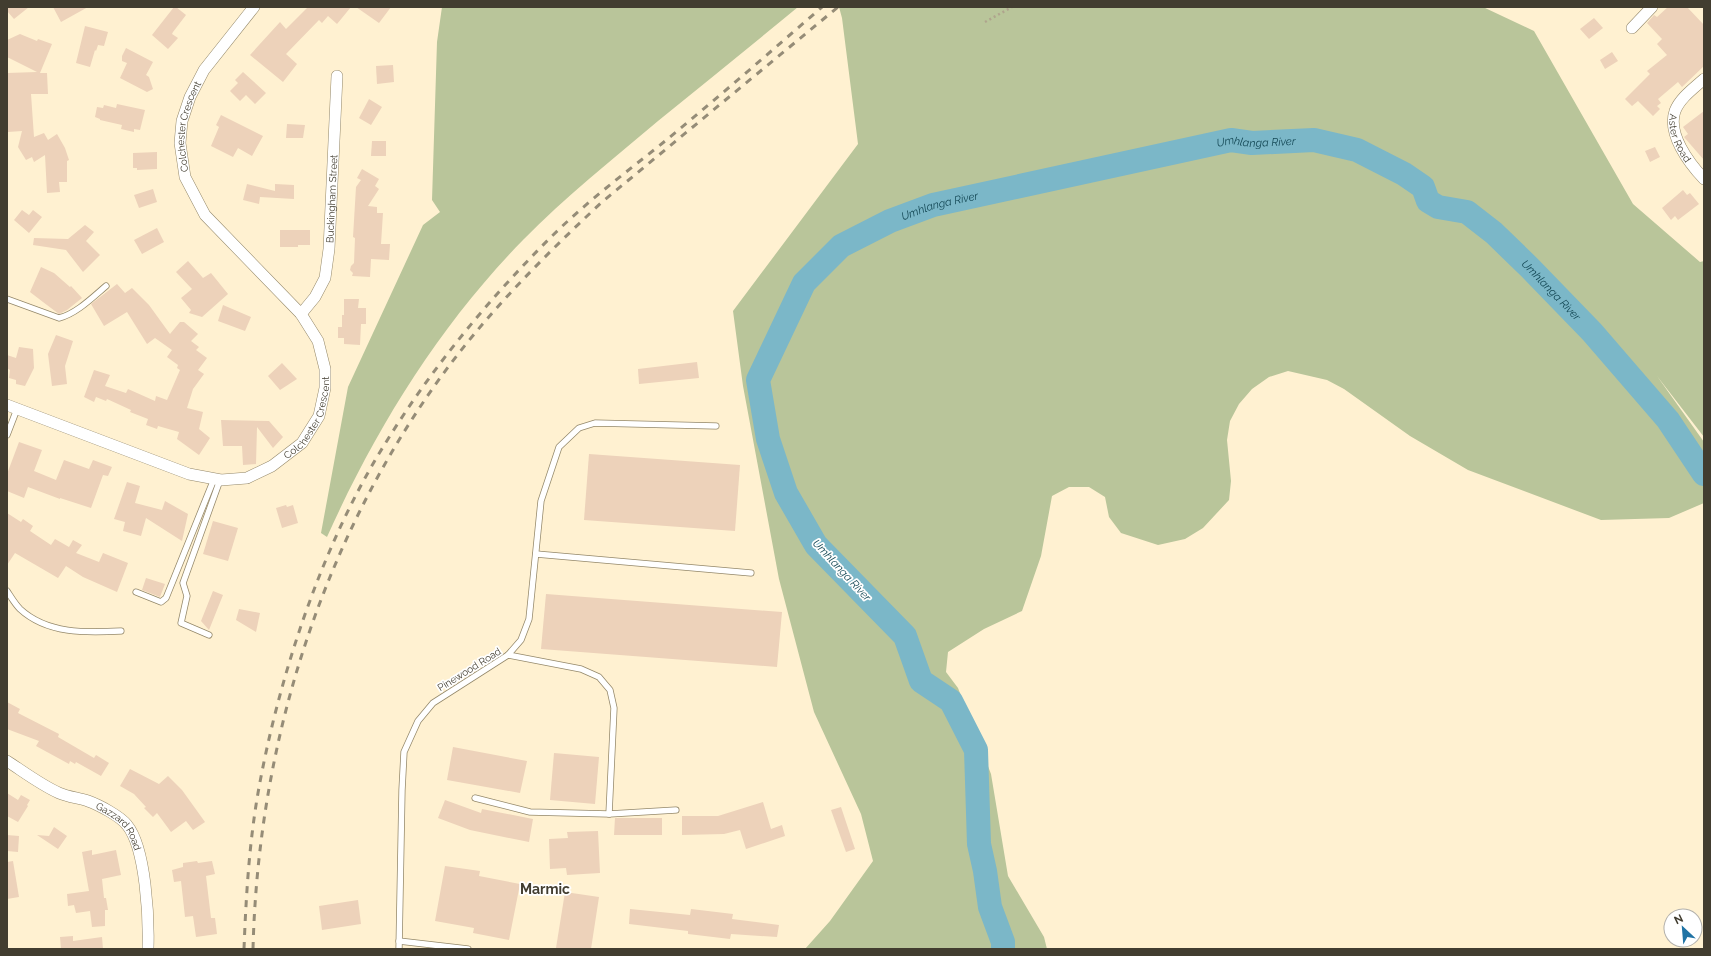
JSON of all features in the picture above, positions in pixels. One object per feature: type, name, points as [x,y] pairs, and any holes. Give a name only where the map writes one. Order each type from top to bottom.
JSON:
[{"type":"street","name":"Colchester Crescent","points":[[12,407],[189,474],[217,480],[247,478],[272,466],[302,443],[319,416],[325,388],[325,370],[318,341],[301,314],[205,215],[185,177],[180,143],[182,121],[190,96],[204,70],[254,7]]},
{"type":"street","points":[[1632,28],[1652,7]]},
{"type":"street","name":"Buckingham Street","points":[[301,314],[315,297],[325,278],[330,249],[336,76]]},
{"type":"street","name":"Aster Road","points":[[1704,79],[1680,103],[1673,119],[1678,142],[1689,160],[1704,179]]},
{"type":"street","name":"Gazzard Road","points":[[7,761],[59,793],[89,801],[109,811],[127,824],[135,839],[142,867],[149,916],[148,949]]},
{"type":"lane","points":[[7,299],[59,318],[65,317],[106,286]]},
{"type":"lane","points":[[7,435],[12,407]]},
{"type":"lane","name":"Pinewood Road","points":[[399,949],[404,752],[418,721],[433,703],[508,655],[521,640],[529,619],[542,500],[560,447],[579,428],[595,423],[716,426]]},
{"type":"lane","points":[[136,592],[161,602],[166,598],[217,480]]},
{"type":"lane","points":[[209,635],[180,623],[187,596],[183,583],[217,480]]},
{"type":"lane","points":[[536,554],[751,573]]},
{"type":"lane","points":[[7,591],[20,608],[45,626],[95,633],[121,631]]},
{"type":"lane","points":[[508,655],[581,669],[599,677],[610,690],[614,708],[609,814]]},
{"type":"lane","points":[[475,798],[530,812],[609,814],[676,810]]},
{"type":"lane","points":[[399,941],[468,949]]},
{"type":"path","points":[[985,22],[1012,7]]},
{"type":"green space","points":[[442,7],[798,7],[606,164],[539,224],[492,273],[437,343],[388,418],[346,496],[327,537],[321,533],[348,387],[423,225],[440,212],[432,200],[437,42]]},
{"type":"green space","points":[[839,7],[1483,7],[1534,31],[1633,204],[1700,262],[1704,261],[1704,437],[1657,376],[1704,442],[1704,503],[1669,518],[1601,520],[1468,470],[1410,436],[1344,389],[1327,380],[1288,371],[1269,377],[1252,389],[1239,404],[1230,421],[1227,440],[1231,481],[1229,500],[1203,528],[1185,539],[1158,545],[1121,533],[1109,517],[1105,497],[1089,487],[1069,487],[1052,496],[1041,556],[1022,611],[984,629],[948,652],[946,672],[958,688],[991,774],[1008,876],[1044,937],[1047,949],[805,949],[830,921],[873,861],[861,814],[814,712],[779,579],[743,386],[733,311],[858,144],[842,18]]},
{"type":"building","points":[[7,7],[29,7],[14,19],[7,11]]},
{"type":"building","points":[[53,7],[88,7],[61,22]]},
{"type":"building","points":[[174,7],[186,15],[172,34],[178,38],[168,49],[152,35]]},
{"type":"building","points":[[308,7],[351,7],[337,24],[328,16],[322,23],[319,20],[286,54],[297,64],[283,82],[250,55],[280,22],[286,29]]},
{"type":"building","points":[[356,7],[391,7],[379,23]]},
{"type":"building","points":[[1668,7],[1687,7],[1704,25],[1704,66],[1682,87],[1678,82],[1658,99],[1661,103],[1657,106],[1660,109],[1653,116],[1638,101],[1632,106],[1625,99],[1650,74],[1647,71],[1667,55],[1657,44],[1662,39],[1647,23],[1654,15],[1657,17]]},
{"type":"building","points":[[1594,18],[1603,28],[1589,39],[1580,29]]},
{"type":"building","points":[[85,26],[108,32],[104,46],[98,45],[96,51],[95,50],[90,67],[76,63]]},
{"type":"building","points":[[20,34],[37,41],[38,39],[52,44],[40,73],[47,73],[48,94],[31,94],[34,137],[44,133],[48,140],[57,134],[65,148],[69,160],[67,161],[67,182],[59,182],[60,192],[47,193],[45,155],[34,162],[32,157],[26,160],[18,147],[22,131],[8,132],[7,73],[37,72],[7,57],[7,40]]},
{"type":"building","points":[[126,48],[153,62],[146,75],[149,77],[153,89],[147,92],[120,78],[127,63],[122,61],[122,56]]},
{"type":"building","points":[[1612,52],[1618,61],[1605,69],[1600,60]]},
{"type":"building","points":[[393,65],[394,82],[377,84],[376,66]]},
{"type":"building","points":[[243,72],[266,93],[255,104],[246,95],[240,101],[230,91],[238,83],[235,80]]},
{"type":"building","points":[[369,99],[382,107],[371,125],[359,118]]},
{"type":"building","points":[[117,104],[145,110],[140,130],[134,129],[134,132],[121,129],[122,125],[100,120],[95,117],[97,107],[103,108],[104,105],[116,108]]},
{"type":"building","points":[[1704,111],[1704,160],[1684,137],[1688,134],[1683,127]]},
{"type":"building","points":[[221,115],[263,136],[252,156],[238,148],[233,157],[211,146],[219,127],[216,125]]},
{"type":"building","points":[[287,124],[305,125],[303,138],[286,138]]},
{"type":"building","points":[[372,141],[386,141],[386,156],[371,156]]},
{"type":"building","points":[[1655,147],[1660,157],[1650,162],[1645,151]]},
{"type":"building","points":[[157,152],[157,169],[137,170],[137,168],[133,168],[133,153]]},
{"type":"building","points":[[362,169],[379,179],[375,186],[379,189],[368,206],[377,207],[377,213],[383,213],[381,244],[390,244],[389,260],[371,259],[370,277],[352,276],[353,273],[350,270],[354,263],[355,238],[353,237],[356,187],[361,180],[357,178]]},
{"type":"building","points":[[247,184],[275,191],[275,184],[294,185],[294,199],[260,197],[259,204],[243,200]]},
{"type":"building","points":[[153,189],[157,202],[139,208],[134,195]]},
{"type":"building","points":[[1683,190],[1687,195],[1690,193],[1699,204],[1678,220],[1675,216],[1671,220],[1662,208]]},
{"type":"building","points":[[22,210],[29,215],[33,210],[42,217],[29,233],[14,220]]},
{"type":"building","points":[[85,225],[94,232],[86,241],[100,255],[83,272],[66,250],[33,245],[34,238],[68,239]]},
{"type":"building","points":[[157,228],[164,242],[142,254],[134,240]]},
{"type":"building","points":[[280,230],[310,230],[310,245],[280,247]]},
{"type":"building","points":[[188,261],[203,278],[211,273],[228,294],[202,317],[189,313],[191,310],[181,298],[192,289],[176,272]]},
{"type":"building","points":[[41,267],[54,273],[70,287],[71,286],[82,298],[67,310],[59,314],[43,302],[30,292]]},
{"type":"building","points":[[117,284],[125,293],[132,288],[149,305],[170,334],[180,322],[184,322],[198,334],[191,341],[199,347],[196,350],[207,358],[198,370],[204,374],[193,389],[187,408],[203,412],[199,429],[210,438],[199,455],[177,439],[179,432],[158,426],[157,429],[146,425],[148,419],[130,412],[131,410],[107,399],[106,401],[96,397],[94,402],[84,397],[94,370],[110,375],[105,386],[126,393],[128,389],[155,401],[156,396],[167,400],[180,370],[177,368],[178,365],[167,357],[172,350],[155,338],[147,344],[127,312],[104,326],[91,304]]},
{"type":"building","points":[[344,299],[359,299],[358,308],[366,308],[366,324],[361,324],[360,345],[344,344],[344,338],[338,338],[338,327],[342,327],[342,315],[344,315]]},
{"type":"building","points":[[223,305],[251,317],[245,331],[218,321]]},
{"type":"building","points":[[56,335],[73,341],[65,366],[67,384],[52,386],[48,354]]},
{"type":"building","points":[[19,347],[33,349],[34,368],[25,386],[16,384],[16,380],[9,378],[10,370],[7,368],[7,355],[16,358]]},
{"type":"building","points":[[697,362],[699,378],[639,384],[638,369]]},
{"type":"building","points":[[282,363],[297,379],[280,390],[268,376]]},
{"type":"building","points":[[221,420],[269,421],[283,437],[273,448],[257,427],[256,464],[243,465],[242,446],[223,446]]},
{"type":"building","points":[[19,442],[42,450],[34,471],[56,480],[64,460],[89,469],[93,460],[112,467],[108,476],[103,475],[91,508],[60,499],[28,487],[24,498],[7,491],[7,474]]},
{"type":"building","points":[[589,454],[740,465],[735,531],[584,520]]},
{"type":"building","points":[[127,482],[140,486],[135,503],[162,510],[165,501],[188,514],[182,541],[146,518],[141,536],[123,531],[125,522],[114,519]]},
{"type":"building","points":[[286,505],[287,507],[293,505],[298,523],[282,528],[276,508]]},
{"type":"building","points":[[7,513],[21,522],[23,519],[33,526],[30,531],[51,545],[55,539],[69,547],[73,540],[82,545],[76,553],[99,562],[103,553],[128,563],[117,592],[83,577],[66,566],[58,578],[15,553],[7,565]]},
{"type":"building","points":[[213,521],[238,528],[228,561],[203,554]]},
{"type":"building","points":[[146,578],[165,584],[160,597],[142,590]]},
{"type":"building","points":[[213,591],[223,595],[209,630],[201,621]]},
{"type":"building","points":[[546,594],[782,612],[777,667],[541,649]]},
{"type":"building","points":[[239,609],[260,613],[256,632],[236,620]]},
{"type":"building","points":[[7,702],[20,709],[18,713],[59,734],[58,737],[94,758],[96,755],[109,763],[101,776],[76,762],[75,764],[70,761],[69,764],[36,746],[39,741],[7,729]]},
{"type":"building","points":[[453,747],[527,761],[520,793],[447,780]]},
{"type":"building","points":[[554,753],[599,757],[595,804],[550,800]]},
{"type":"building","points":[[130,769],[159,784],[168,776],[182,790],[205,822],[193,830],[186,821],[171,832],[157,813],[153,817],[144,808],[146,807],[134,794],[120,786]]},
{"type":"building","points":[[7,793],[18,800],[21,795],[30,800],[18,822],[7,816]]},
{"type":"building","points":[[445,800],[481,813],[482,809],[533,819],[529,842],[470,830],[438,818]]},
{"type":"building","points":[[763,802],[771,829],[782,825],[785,836],[746,849],[740,830],[724,834],[682,835],[682,816],[718,816]]},
{"type":"building","points":[[841,807],[855,849],[846,852],[831,810]]},
{"type":"building","points":[[615,818],[662,818],[662,835],[614,835]]},
{"type":"building","points":[[54,827],[67,836],[58,849],[37,835],[49,836]]},
{"type":"building","points":[[598,831],[600,873],[567,875],[566,868],[550,869],[549,839],[568,838],[567,832]]},
{"type":"building","points":[[7,835],[19,836],[18,852],[7,851]]},
{"type":"building","points":[[92,850],[92,855],[116,850],[121,875],[102,879],[104,898],[106,898],[108,910],[105,910],[105,926],[92,927],[90,911],[76,913],[74,905],[68,906],[67,894],[89,891],[82,852]]},
{"type":"building","points":[[13,861],[19,897],[7,899],[7,862]]},
{"type":"building","points":[[197,861],[198,863],[212,861],[215,874],[206,876],[211,918],[215,918],[217,934],[196,937],[193,916],[185,917],[181,881],[174,882],[172,870],[183,867],[183,863]]},
{"type":"building","points":[[445,866],[480,871],[479,876],[520,884],[509,940],[473,933],[474,928],[435,921]]},
{"type":"building","points":[[565,892],[599,897],[591,949],[556,948]]},
{"type":"building","points":[[358,900],[361,924],[322,930],[319,906]]},
{"type":"building","points":[[630,909],[690,915],[691,909],[733,914],[732,919],[779,925],[777,937],[731,934],[730,939],[688,934],[688,931],[629,924]]},
{"type":"building","points":[[73,936],[73,941],[102,937],[103,949],[61,949],[60,937]]},
{"type":"waterway","name":"Umhlanga River","points":[[1003,949],[1003,942],[990,907],[985,871],[979,844],[976,750],[951,701],[921,681],[905,636],[816,545],[786,493],[768,439],[758,380],[804,283],[841,246],[890,221],[933,205],[1231,140],[1252,143],[1314,140],[1357,150],[1404,174],[1423,187],[1428,201],[1438,207],[1467,212],[1494,233],[1592,332],[1668,420],[1704,474]]},
{"type":"railway","points":[[244,949],[248,871],[252,832],[258,793],[277,706],[304,617],[320,574],[338,531],[358,490],[380,452],[398,423],[437,367],[458,340],[525,263],[562,226],[700,112],[822,7]]},
{"type":"railway","points":[[253,949],[257,874],[267,800],[282,727],[302,655],[327,585],[357,517],[392,451],[433,388],[471,338],[513,290],[557,245],[602,202],[838,7]]},
{"type":"district","name":"Marmic","points":[[545,889]]}]
